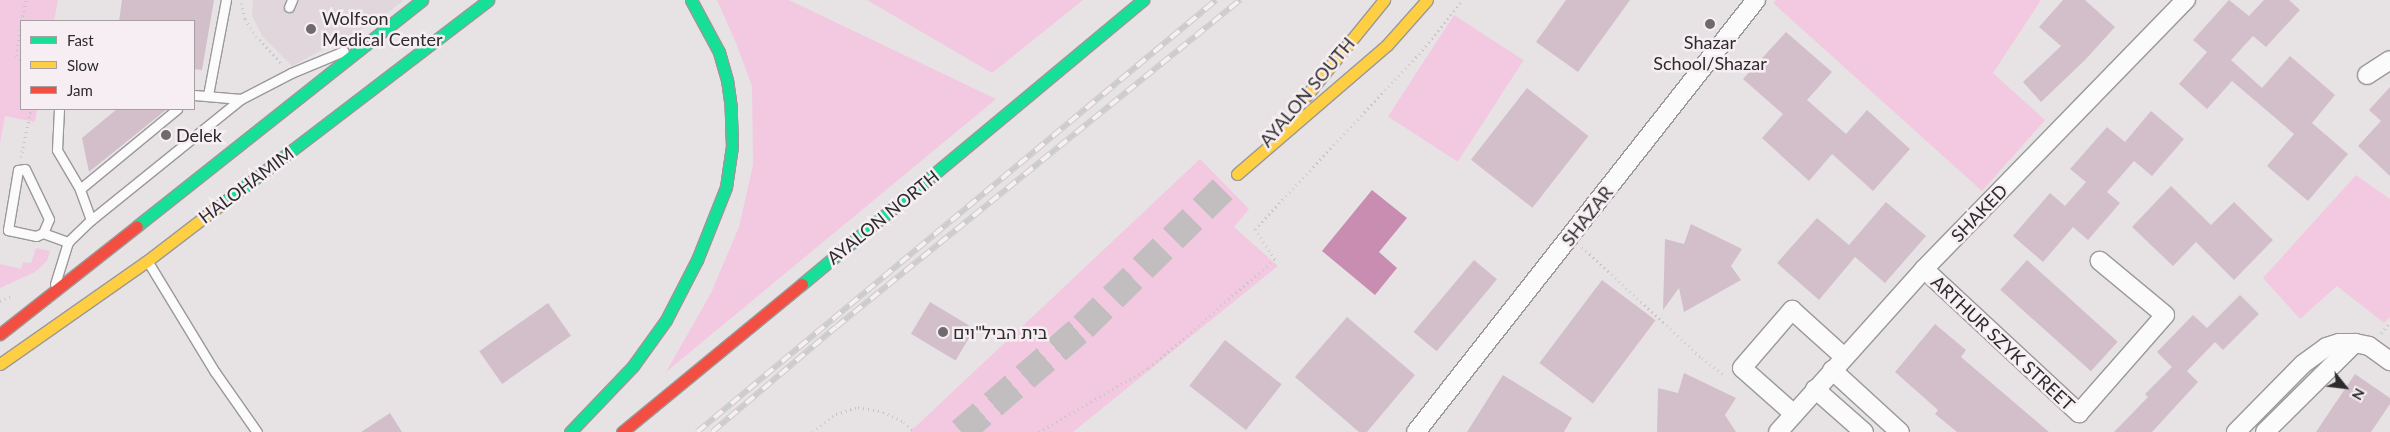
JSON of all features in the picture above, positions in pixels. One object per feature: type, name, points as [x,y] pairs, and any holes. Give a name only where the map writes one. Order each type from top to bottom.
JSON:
[{"type":"main road","name":"HALOHAMIM","points":[[0,334],[422,0]]},
{"type":"main road","name":"HALOHAMIM","points":[[0,364],[147,261],[488,0]]},
{"type":"main road","points":[[570,432],[633,366],[666,320],[697,260],[726,188],[732,146],[731,108],[727,80],[719,52],[691,0]]},
{"type":"main road","name":"AYALON NORTH","points":[[622,432],[972,144],[1143,0]]},
{"type":"main road","name":"AYALON SOUTH","points":[[1229,183],[1328,71],[1384,0]]},
{"type":"main road","points":[[1237,174],[1387,45],[1427,0]]},
{"type":"street","name":"SHAZAR","points":[[1416,432],[1756,0]]},
{"type":"street","name":"SHAKED","points":[[1778,432],[1924,269],[2186,0]]},
{"type":"street","points":[[2367,75],[2390,60]]},
{"type":"street","name":"ARTHUR SZYK STREET","points":[[1924,269],[2079,414],[2165,315],[2100,262]]},
{"type":"street","points":[[1794,414],[1742,368],[1792,310],[1844,357]]},
{"type":"street","points":[[2236,432],[2303,364],[2318,352],[2339,343],[2355,343],[2369,346],[2390,361]]},
{"type":"street","points":[[2265,432],[2355,343]]},
{"type":"street","points":[[1832,370],[1900,432]]},
{"type":"street","points":[[1815,389],[1864,432]]},
{"type":"lane","points":[[208,95],[226,0]]},
{"type":"lane","points":[[53,292],[68,242],[91,220],[241,99],[291,73],[374,38]]},
{"type":"lane","points":[[195,94],[241,99]]},
{"type":"lane","points":[[59,110],[57,150],[80,189],[91,220]]},
{"type":"lane","points":[[80,189],[176,110]]},
{"type":"lane","points":[[44,233],[50,219],[25,168],[18,170],[8,230],[36,236],[44,233],[68,242]]},
{"type":"lane","points":[[147,261],[215,372],[256,432]]},
{"type":"path","points":[[22,20],[26,0]]},
{"type":"path","points":[[241,0],[245,19],[256,36],[291,73]]},
{"type":"path","points":[[1039,432],[1149,368],[1275,259],[1255,229],[1419,54],[1463,0]]},
{"type":"path","points":[[20,31],[16,55],[20,60]]},
{"type":"path","points":[[18,170],[31,110]]},
{"type":"path","points":[[1571,237],[1702,358],[1733,382]]},
{"type":"path","points":[[813,432],[836,414],[858,407],[883,412],[904,422],[915,432]]},
{"type":"shaded area","points":[[0,0],[58,0],[54,20],[20,20],[20,110],[37,110],[35,122],[5,116],[0,143]]},
{"type":"shaded area","name":"Wolfson Medical Center","points":[[253,0],[404,0],[377,21],[292,66],[263,37],[252,16]]},
{"type":"shaded area","points":[[717,0],[789,0],[996,99],[666,372],[711,293],[739,227],[753,165],[752,86]]},
{"type":"shaded area","points":[[867,0],[1083,0],[992,73]]},
{"type":"shaded area","points":[[1776,0],[2041,0],[1993,73],[2045,120],[1982,191],[1773,3]]},
{"type":"shaded area","points":[[1454,15],[1524,60],[1458,162],[1388,116]]},
{"type":"shaded area","points":[[1200,159],[1249,209],[1234,227],[1278,266],[1073,432],[910,432]]},
{"type":"shaded area","points":[[2356,175],[2390,199],[2390,317],[2384,323],[2337,286],[2300,319],[2263,278]]},
{"type":"shaded area","points":[[1372,190],[1407,218],[1379,252],[1397,268],[1375,295],[1322,251]]},
{"type":"shaded area","points":[[36,248],[50,251],[47,261],[35,272],[0,288],[0,264],[21,269],[23,262],[31,263]]},
{"type":"building","points":[[122,0],[214,0],[202,70],[195,69],[195,20],[119,20]]},
{"type":"building","points":[[1566,0],[1630,0],[1578,72],[1536,42]]},
{"type":"building","points":[[2063,0],[2085,0],[2115,27],[2085,60],[2041,102],[2023,82],[2061,46],[2039,27]]},
{"type":"building","points":[[2229,0],[2249,16],[2264,0],[2289,0],[2300,10],[2266,47],[2253,36],[2231,60],[2262,88],[2290,56],[2335,95],[2312,123],[2348,154],[2308,201],[2267,166],[2294,134],[2232,81],[2207,109],[2179,84],[2207,52],[2193,40]]},
{"type":"building","points":[[1786,32],[1832,72],[1807,100],[1846,134],[1867,110],[1910,149],[1873,191],[1832,154],[1809,181],[1762,138],[1783,114],[1743,79]]},
{"type":"building","points":[[2390,87],[2390,176],[2358,146],[2381,121],[2369,110]]},
{"type":"building","points":[[1527,88],[1588,136],[1532,208],[1471,160]]},
{"type":"building","points":[[116,110],[166,110],[89,172],[82,138]]},
{"type":"building","points":[[2151,111],[2184,139],[2152,176],[2134,161],[2107,192],[2120,203],[2088,240],[2073,227],[2043,262],[2013,236],[2050,193],[2065,206],[2086,182],[2070,169],[2107,127],[2125,142]]},
{"type":"building","points":[[2171,186],[2211,225],[2234,202],[2273,240],[2234,280],[2196,242],[2173,266],[2132,227]]},
{"type":"building","points":[[1886,202],[1926,236],[1885,283],[1855,257],[1819,300],[1777,263],[1817,218],[1849,245]]},
{"type":"building","points":[[1691,224],[1742,249],[1731,266],[1741,280],[1684,312],[1679,288],[1663,310],[1665,239],[1684,244]]},
{"type":"building","points":[[1474,260],[1497,279],[1437,351],[1414,332]]},
{"type":"building","points":[[2027,260],[2118,342],[2091,371],[2000,290]]},
{"type":"building","points":[[1602,280],[1656,320],[1593,403],[1539,363]]},
{"type":"building","points":[[2240,295],[2259,314],[2223,350],[2215,342],[2187,371],[2198,382],[2152,432],[2114,432],[2148,397],[2145,394],[2172,367],[2157,352],[2193,315],[2207,328]]},
{"type":"building","name":"בית הביל\"וים","points":[[930,302],[975,329],[956,360],[911,334]]},
{"type":"building","points":[[548,303],[571,336],[502,384],[479,351]]},
{"type":"building","points":[[1347,317],[1415,375],[1367,432],[1359,432],[1295,377]]},
{"type":"building","points":[[1935,324],[1966,350],[1961,357],[2049,432],[1957,432],[1935,414],[1938,410],[1895,372]]},
{"type":"building","points":[[1225,340],[1282,384],[1246,430],[1189,386]]},
{"type":"building","points":[[1684,373],[1736,398],[1725,415],[1736,432],[1657,432],[1658,388],[1678,393]]},
{"type":"building","points":[[2355,374],[2390,398],[2390,404],[2371,432],[2316,432]]},
{"type":"building","points":[[1503,375],[1572,418],[1564,432],[1467,432]]},
{"type":"building","points":[[390,413],[402,432],[361,432]]},
{"type":"tunnel","points":[[961,432],[1083,327],[1229,183]]},
{"type":"railway","points":[[697,432],[1216,0]]},
{"type":"railway","points":[[712,432],[836,327],[1240,0]]},
{"type":"traffic: fast","points":[[137,226],[422,0]]},
{"type":"traffic: fast","points":[[219,206],[488,0]]},
{"type":"traffic: fast","points":[[570,432],[633,366],[666,320],[697,260],[726,187],[732,146],[731,108],[727,80],[719,52],[691,0]]},
{"type":"traffic: fast","points":[[802,284],[1143,0]]},
{"type":"traffic: slow","points":[[1306,96],[1384,0]]},
{"type":"traffic: slow","points":[[1237,174],[1387,45],[1427,0]]},
{"type":"traffic: slow","points":[[0,364],[147,261],[219,206]]},
{"type":"traffic: jam","points":[[0,334],[137,226]]},
{"type":"traffic: jam","points":[[622,432],[802,284]]},
{"type":"place","name":"Shazar School/Shazar","points":[[1710,24]]},
{"type":"place","name":"Wolfson Medical Center","points":[[311,29]]},
{"type":"place","name":"Delek","points":[[166,135]]},
{"type":"place","name":"בית הביל\"וים","points":[[943,332]]}]
